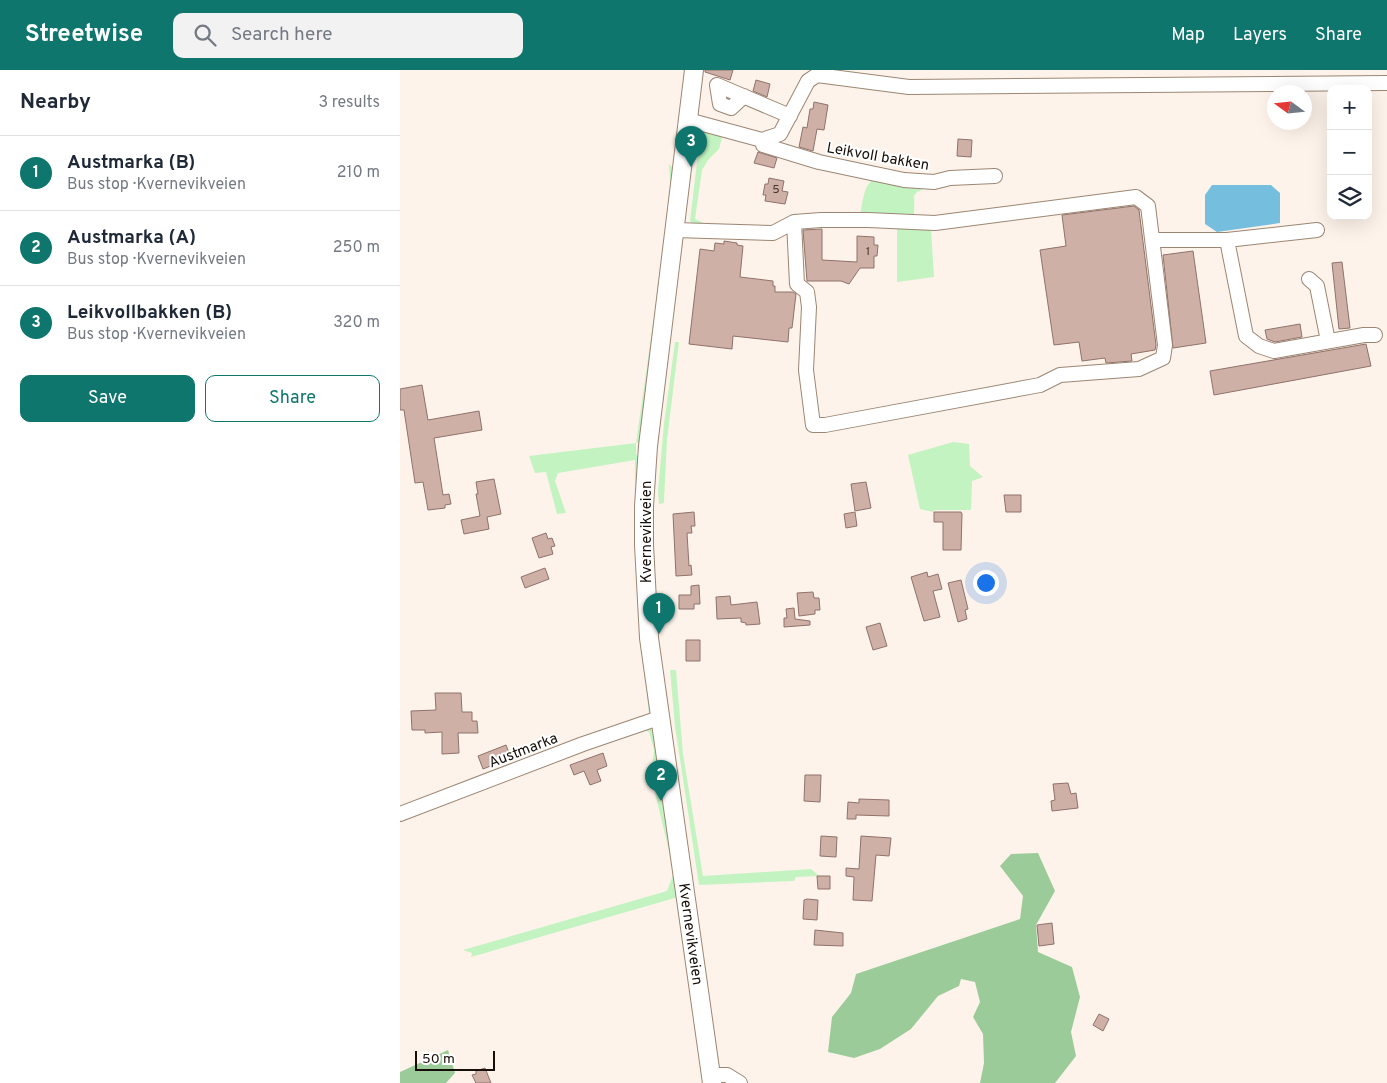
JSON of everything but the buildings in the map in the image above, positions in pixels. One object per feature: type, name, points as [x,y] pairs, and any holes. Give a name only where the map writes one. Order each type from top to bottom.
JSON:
[{"type":"main road","name":"Kvernevikveien","points":[[694,70],[648,446],[644,506],[644,545],[649,638],[659,718],[712,1079]]},
{"type":"street","points":[[688,120],[762,140],[780,134],[808,81],[817,75],[909,87],[1387,83]]},
{"type":"street","points":[[744,96],[790,116]]},
{"type":"street","name":"Leikvoll bakken","points":[[762,140],[762,146],[819,162],[904,180],[934,182],[950,178],[995,176]]},
{"type":"street","points":[[675,230],[773,233],[794,222],[820,220],[936,223],[1136,197],[1148,206],[1166,345],[1163,358],[1139,370],[1060,375],[1040,385],[829,424],[813,425],[806,370],[809,307],[807,292],[797,284],[794,222]]},
{"type":"street","points":[[1152,240],[1227,240],[1317,230]]},
{"type":"street","points":[[1227,240],[1246,336],[1259,346],[1274,351],[1364,334],[1375,335]]},
{"type":"street","points":[[1310,279],[1317,286],[1328,340]]},
{"type":"street","name":"Austmarka","points":[[400,814],[583,744],[659,718]]},
{"type":"street","points":[[712,1079],[727,1075],[740,1083]]},
{"type":"green space","points":[[701,129],[712,130],[715,135],[723,134],[719,149],[708,160],[702,170],[695,219],[708,225],[697,227],[690,221]]},
{"type":"green space","points":[[669,164],[672,167],[674,194],[641,442],[636,443],[671,198]]},
{"type":"green space","points":[[874,173],[928,182],[914,196],[915,222],[859,220],[865,191]]},
{"type":"green space","points":[[897,228],[931,229],[934,277],[897,282]]},
{"type":"green space","points":[[675,342],[679,342],[667,440],[664,503],[659,504],[658,491],[664,424]]},
{"type":"green space","points":[[953,442],[969,444],[970,466],[983,477],[972,481],[971,510],[935,510],[933,512],[920,509],[908,455]]},
{"type":"green space","points":[[636,443],[636,454],[642,461],[652,710],[649,714],[639,623],[635,542],[635,460],[558,473],[555,481],[566,513],[557,514],[546,472],[535,473],[529,456]]},
{"type":"green space","points":[[670,670],[676,670],[683,754],[703,876],[811,869],[819,876],[796,877],[794,881],[699,885],[675,726]]},
{"type":"green space","points":[[640,728],[651,728],[657,740],[658,784],[669,822],[678,897],[471,957],[472,953],[463,950],[667,891],[674,872],[651,776],[654,750],[649,732]]},
{"type":"green space","points":[[1038,853],[1055,891],[1036,925],[1038,952],[1072,967],[1080,997],[1071,1032],[1076,1056],[1055,1083],[980,1083],[984,1063],[983,1034],[973,1017],[980,1002],[975,982],[961,979],[959,986],[938,996],[911,1029],[880,1049],[854,1058],[828,1052],[832,1017],[851,993],[856,974],[1020,919],[1023,896],[1000,866],[1011,854]]},
{"type":"green space","points":[[693,898],[695,898],[719,1065]]},
{"type":"green space","points":[[448,1050],[455,1073],[446,1083],[400,1083],[400,1072]]},
{"type":"water","points":[[1212,185],[1271,185],[1280,193],[1280,223],[1217,232],[1205,224],[1205,195]]},
{"type":"place","name":"Leikvollbakken (B)","points":[[691,167]]},
{"type":"place","name":"Austmarka (B)","points":[[659,634]]},
{"type":"place","name":"Austmarka (A)","points":[[661,801]]}]
